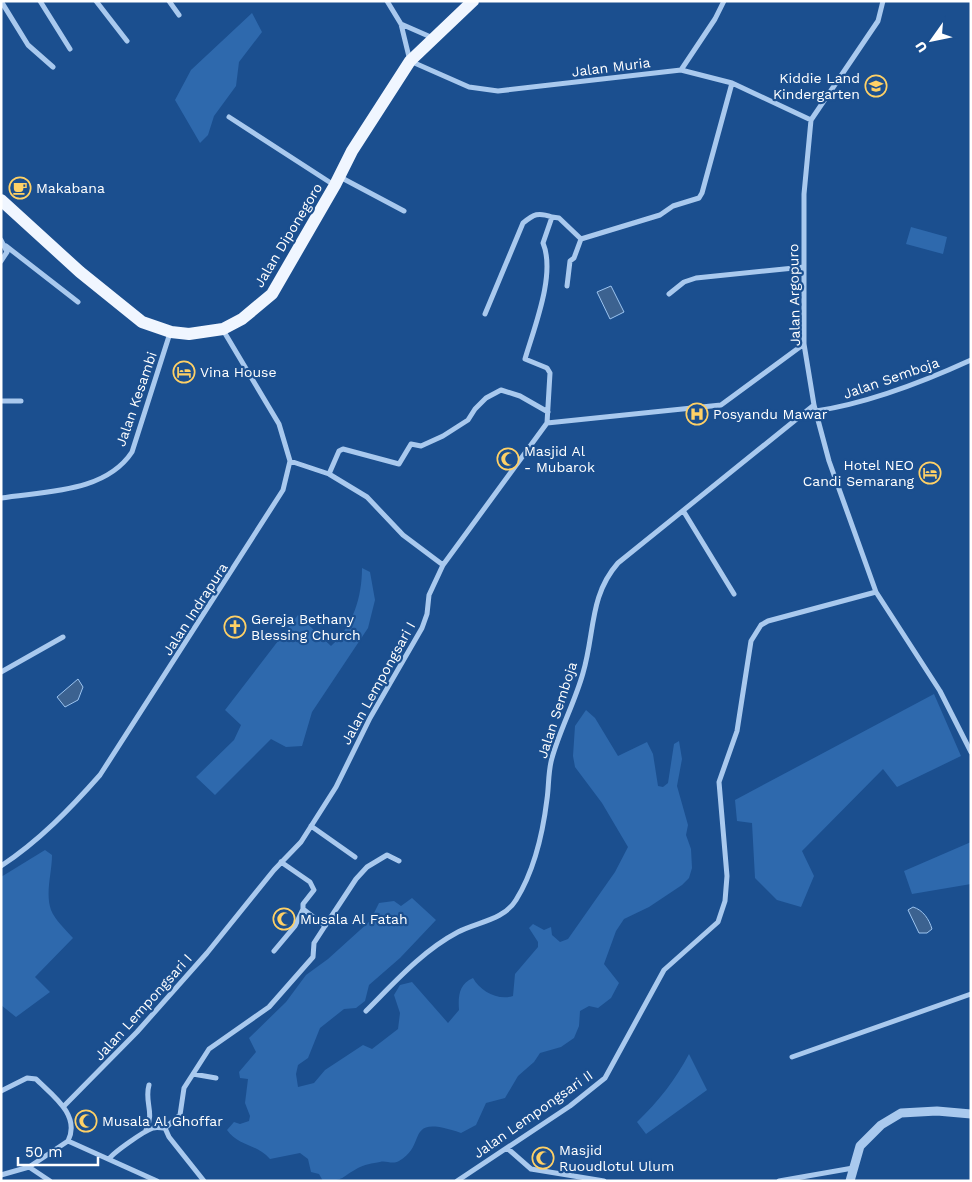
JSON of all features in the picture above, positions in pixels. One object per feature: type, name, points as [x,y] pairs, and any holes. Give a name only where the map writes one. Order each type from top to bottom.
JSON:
[{"type":"main road","name":"Jalan Diponegoro","points":[[1,200],[130,315],[142,322],[171,332],[189,334],[222,330],[242,319],[272,294],[337,181],[352,150],[410,61],[473,1]]},
{"type":"street","points":[[1,1],[28,45],[52,67]]},
{"type":"street","points":[[40,1],[70,49]]},
{"type":"street","points":[[96,1],[127,41]]},
{"type":"street","points":[[169,1],[179,15]]},
{"type":"street","points":[[387,1],[402,24],[410,61]]},
{"type":"street","points":[[681,70],[715,19],[724,1]]},
{"type":"street","name":"Jalan Argopuro","points":[[883,1],[878,21],[811,120],[804,194],[804,344],[814,405],[829,461],[876,592],[940,691],[971,752]]},
{"type":"street","points":[[402,24],[434,39]]},
{"type":"street","name":"Jalan Muria","points":[[410,61],[469,87],[498,91],[681,70],[732,83],[811,120]]},
{"type":"street","points":[[581,239],[660,215],[674,206],[701,196],[732,83]]},
{"type":"street","points":[[229,117],[337,181],[404,211]]},
{"type":"street","points":[[485,314],[523,223],[534,214],[540,213],[559,218],[581,239]]},
{"type":"street","points":[[552,216],[543,243],[547,251],[543,295],[525,359],[547,368],[550,373],[547,423],[721,405],[804,344]]},
{"type":"street","points":[[567,286],[570,261],[574,258],[581,239]]},
{"type":"street","points":[[1,240],[6,246],[78,302]]},
{"type":"street","points":[[1,261],[7,252],[6,246]]},
{"type":"street","points":[[669,294],[684,282],[696,278],[804,267]]},
{"type":"street","name":"Jalan Indrapura","points":[[1,866],[21,854],[68,812],[100,775],[279,498],[285,484],[290,461],[279,424],[222,330]]},
{"type":"street","name":"Jalan Kesambi","points":[[1,498],[94,482],[109,475],[125,462],[132,452],[171,332]]},
{"type":"street","name":"Jalan Semboja","points":[[816,411],[851,404],[971,360]]},
{"type":"street","points":[[329,474],[339,452],[343,449],[398,464],[411,444],[420,446],[443,436],[468,420],[475,409],[486,398],[500,390],[520,396],[548,412]]},
{"type":"street","points":[[1,401],[21,401]]},
{"type":"street","name":"Jalan Semboja","points":[[366,1011],[424,956],[457,932],[498,916],[515,902],[526,881],[544,822],[551,760],[584,673],[601,586],[618,563],[684,512],[814,405]]},
{"type":"street","name":"Jalan Lempongsari I","points":[[64,1106],[137,1032],[207,953],[281,862],[301,842],[336,787],[370,718],[422,628],[427,614],[429,595],[442,565],[547,423]]},
{"type":"street","points":[[290,461],[329,474],[367,497],[403,535],[442,565]]},
{"type":"street","points":[[684,512],[734,594]]},
{"type":"street","name":"Jalan Lempongsari II","points":[[457,1181],[570,1106],[605,1078],[664,970],[718,922],[725,901],[727,876],[719,782],[737,731],[743,683],[755,632],[768,621],[876,592]]},
{"type":"street","points":[[1,672],[63,637]]},
{"type":"street","points":[[311,826],[355,857]]},
{"type":"street","points":[[109,1159],[116,1150],[134,1141],[146,1131],[155,1127],[165,1128],[180,1115],[184,1088],[209,1049],[269,1007],[288,986],[313,957],[314,943],[356,879],[367,867],[386,855],[399,861]]},
{"type":"street","points":[[274,951],[295,926],[303,909],[303,904],[314,890],[312,886],[281,862]]},
{"type":"street","points":[[303,909],[325,926]]},
{"type":"street","points":[[792,1057],[971,994]]},
{"type":"street","points":[[193,1074],[205,1078],[216,1078]]},
{"type":"street","points":[[1,1091],[31,1077],[64,1106],[68,1113],[71,1136],[68,1141],[29,1167],[1,1175]]},
{"type":"street","points":[[146,1131],[151,1117],[148,1099],[149,1085]]},
{"type":"street","points":[[850,1181],[860,1146],[881,1124],[901,1113],[937,1111],[971,1114]]},
{"type":"street","points":[[165,1128],[169,1137],[204,1181]]},
{"type":"street","points":[[68,1141],[157,1181]]},
{"type":"street","points":[[507,1148],[531,1169],[604,1181]]},
{"type":"street","points":[[29,1167],[50,1181]]},
{"type":"street","points":[[779,1181],[853,1168]]},
{"type":"shaded area","points":[[252,13],[262,32],[239,62],[236,86],[214,116],[208,135],[200,143],[175,100],[191,70]]},
{"type":"shaded area","points":[[911,227],[947,237],[943,254],[906,244]]},
{"type":"shaded area","points":[[611,286],[624,312],[610,319],[597,292]]},
{"type":"shaded area","points":[[362,568],[370,572],[375,600],[368,628],[312,712],[302,746],[286,747],[271,739],[215,795],[196,777],[234,740],[241,725],[225,710],[298,615],[331,646],[339,638],[355,610],[362,579]]},
{"type":"shaded area","points":[[78,679],[83,687],[78,700],[65,707],[57,697]]},
{"type":"shaded area","points":[[934,694],[961,756],[897,787],[883,769],[802,851],[814,876],[801,907],[777,900],[755,878],[752,823],[737,821],[735,800]]},
{"type":"shaded area","points":[[586,710],[595,718],[618,756],[647,742],[653,754],[658,786],[663,787],[668,783],[674,744],[679,741],[682,759],[677,786],[688,825],[686,835],[691,849],[692,868],[689,878],[682,885],[649,907],[624,919],[616,931],[604,964],[619,983],[611,998],[598,1008],[589,1006],[580,1011],[579,1026],[574,1038],[561,1047],[540,1053],[534,1062],[518,1076],[505,1098],[486,1103],[476,1125],[461,1133],[443,1128],[431,1127],[423,1129],[408,1154],[399,1161],[368,1164],[342,1178],[323,1181],[319,1174],[311,1172],[308,1159],[300,1153],[270,1159],[231,1135],[227,1130],[234,1122],[240,1124],[249,1121],[250,1116],[245,1103],[248,1079],[240,1078],[239,1072],[256,1052],[249,1038],[286,1002],[306,975],[328,959],[370,921],[379,903],[394,901],[401,906],[412,898],[436,920],[400,958],[369,985],[365,1001],[356,1008],[344,1009],[320,1028],[308,1058],[298,1065],[296,1074],[298,1087],[314,1083],[325,1070],[363,1045],[372,1049],[398,1029],[400,1013],[394,995],[400,985],[412,982],[448,1023],[459,1010],[459,995],[462,987],[473,978],[480,987],[490,994],[501,997],[513,996],[515,974],[538,947],[538,942],[529,928],[533,924],[544,930],[551,927],[552,935],[560,942],[568,939],[615,872],[628,847],[602,803],[575,767],[573,756],[575,726]]},
{"type":"shaded area","points":[[971,842],[971,884],[912,894],[904,871]]},
{"type":"shaded area","points":[[45,850],[52,855],[49,890],[51,910],[73,938],[35,977],[50,992],[16,1017],[1,1005],[1,877]]},
{"type":"shaded area","points":[[913,907],[923,913],[929,922],[932,929],[927,933],[919,933],[908,910]]},
{"type":"shaded area","points":[[689,1054],[707,1090],[646,1134],[637,1122],[666,1090]]},
{"type":"place","name":"Kiddie Land Kindergarten","points":[[876,86]]},
{"type":"place","name":"Makabana","points":[[20,188]]},
{"type":"place","name":"Vina House","points":[[184,372]]},
{"type":"place","name":"Posyandu Mawar","points":[[697,414]]},
{"type":"place","name":"Masjid Al - Mubarok","points":[[508,459]]},
{"type":"place","name":"Hotel NEO Candi Semarang","points":[[930,473]]},
{"type":"place","name":"Gereja Bethany Blessing Church","points":[[235,627]]},
{"type":"place","name":"Musala Al Fatah","points":[[284,919]]},
{"type":"place","name":"Musala Al Ghoffar","points":[[86,1121]]},
{"type":"place","name":"Masjid Ruoudlotul Ulum","points":[[543,1158]]}]
